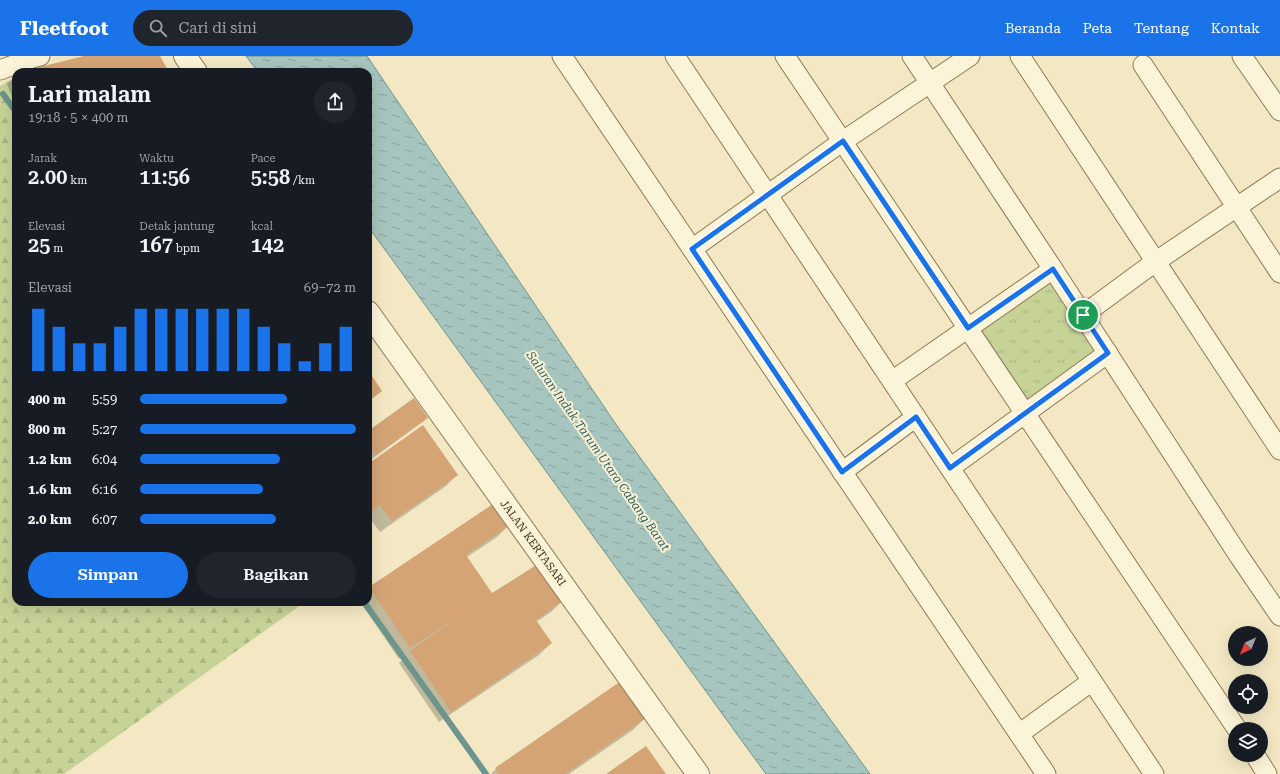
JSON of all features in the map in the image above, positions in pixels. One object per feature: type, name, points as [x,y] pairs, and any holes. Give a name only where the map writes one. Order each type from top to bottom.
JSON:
[{"type":"street","points":[[0,70],[40,56]]},
{"type":"street","points":[[185,56],[193,68]]},
{"type":"street","points":[[562,56],[1046,774]]},
{"type":"street","points":[[675,56],[1154,774]]},
{"type":"street","points":[[785,56],[1232,722]]},
{"type":"street","points":[[912,56],[1108,353],[1239,556],[1280,616]]},
{"type":"street","points":[[692,249],[843,141],[970,56]]},
{"type":"street","points":[[1020,56],[1280,450]]},
{"type":"street","points":[[1242,56],[1280,111]]},
{"type":"street","points":[[1143,65],[1280,273]]},
{"type":"street","points":[[1083,315],[1155,262],[1280,178]]},
{"type":"street","points":[[892,381],[1053,269]]},
{"type":"street","name":"JALAN KERTASARI","points":[[372,318],[698,774]]},
{"type":"street","points":[[950,468],[1108,353]]},
{"type":"street","points":[[842,472],[916,417]]},
{"type":"street","points":[[1019,734],[1092,681]]},
{"type":"street","points":[[1259,762],[1267,774]]},
{"type":"green space","points":[[12,80],[12,606],[299,606],[64,774],[0,774],[0,86]]},
{"type":"green space","points":[[1053,269],[1108,353],[1025,413],[968,328]]},
{"type":"water","name":"Saluran Induk Tarum Utara Cabang Barat","points":[[246,56],[367,56],[615,423],[870,774],[766,774],[372,232],[372,68],[255,68]]},
{"type":"building","points":[[84,56],[160,56],[167,68],[36,68]]},
{"type":"building","points":[[372,376],[382,391],[372,398]]},
{"type":"building","points":[[414,398],[428,418],[376,455],[372,450],[372,428]]},
{"type":"building","points":[[423,425],[458,475],[392,521],[380,505],[372,511],[372,461]]},
{"type":"building","points":[[493,504],[510,525],[466,555],[492,593],[538,564],[563,601],[536,620],[552,643],[451,712],[410,651],[464,613],[410,648],[372,591],[372,585]]},
{"type":"building","points":[[621,681],[646,718],[565,774],[499,774],[495,768]]},
{"type":"building","points":[[646,746],[666,774],[606,774]]},
{"type":"waterway","points":[[3,94],[12,106]]},
{"type":"waterway","points":[[367,606],[486,774]]},
{"type":"route","points":[[843,141],[968,328],[1053,269],[1083,315],[1108,353],[950,468],[916,417],[842,472],[692,249],[843,141]]}]
